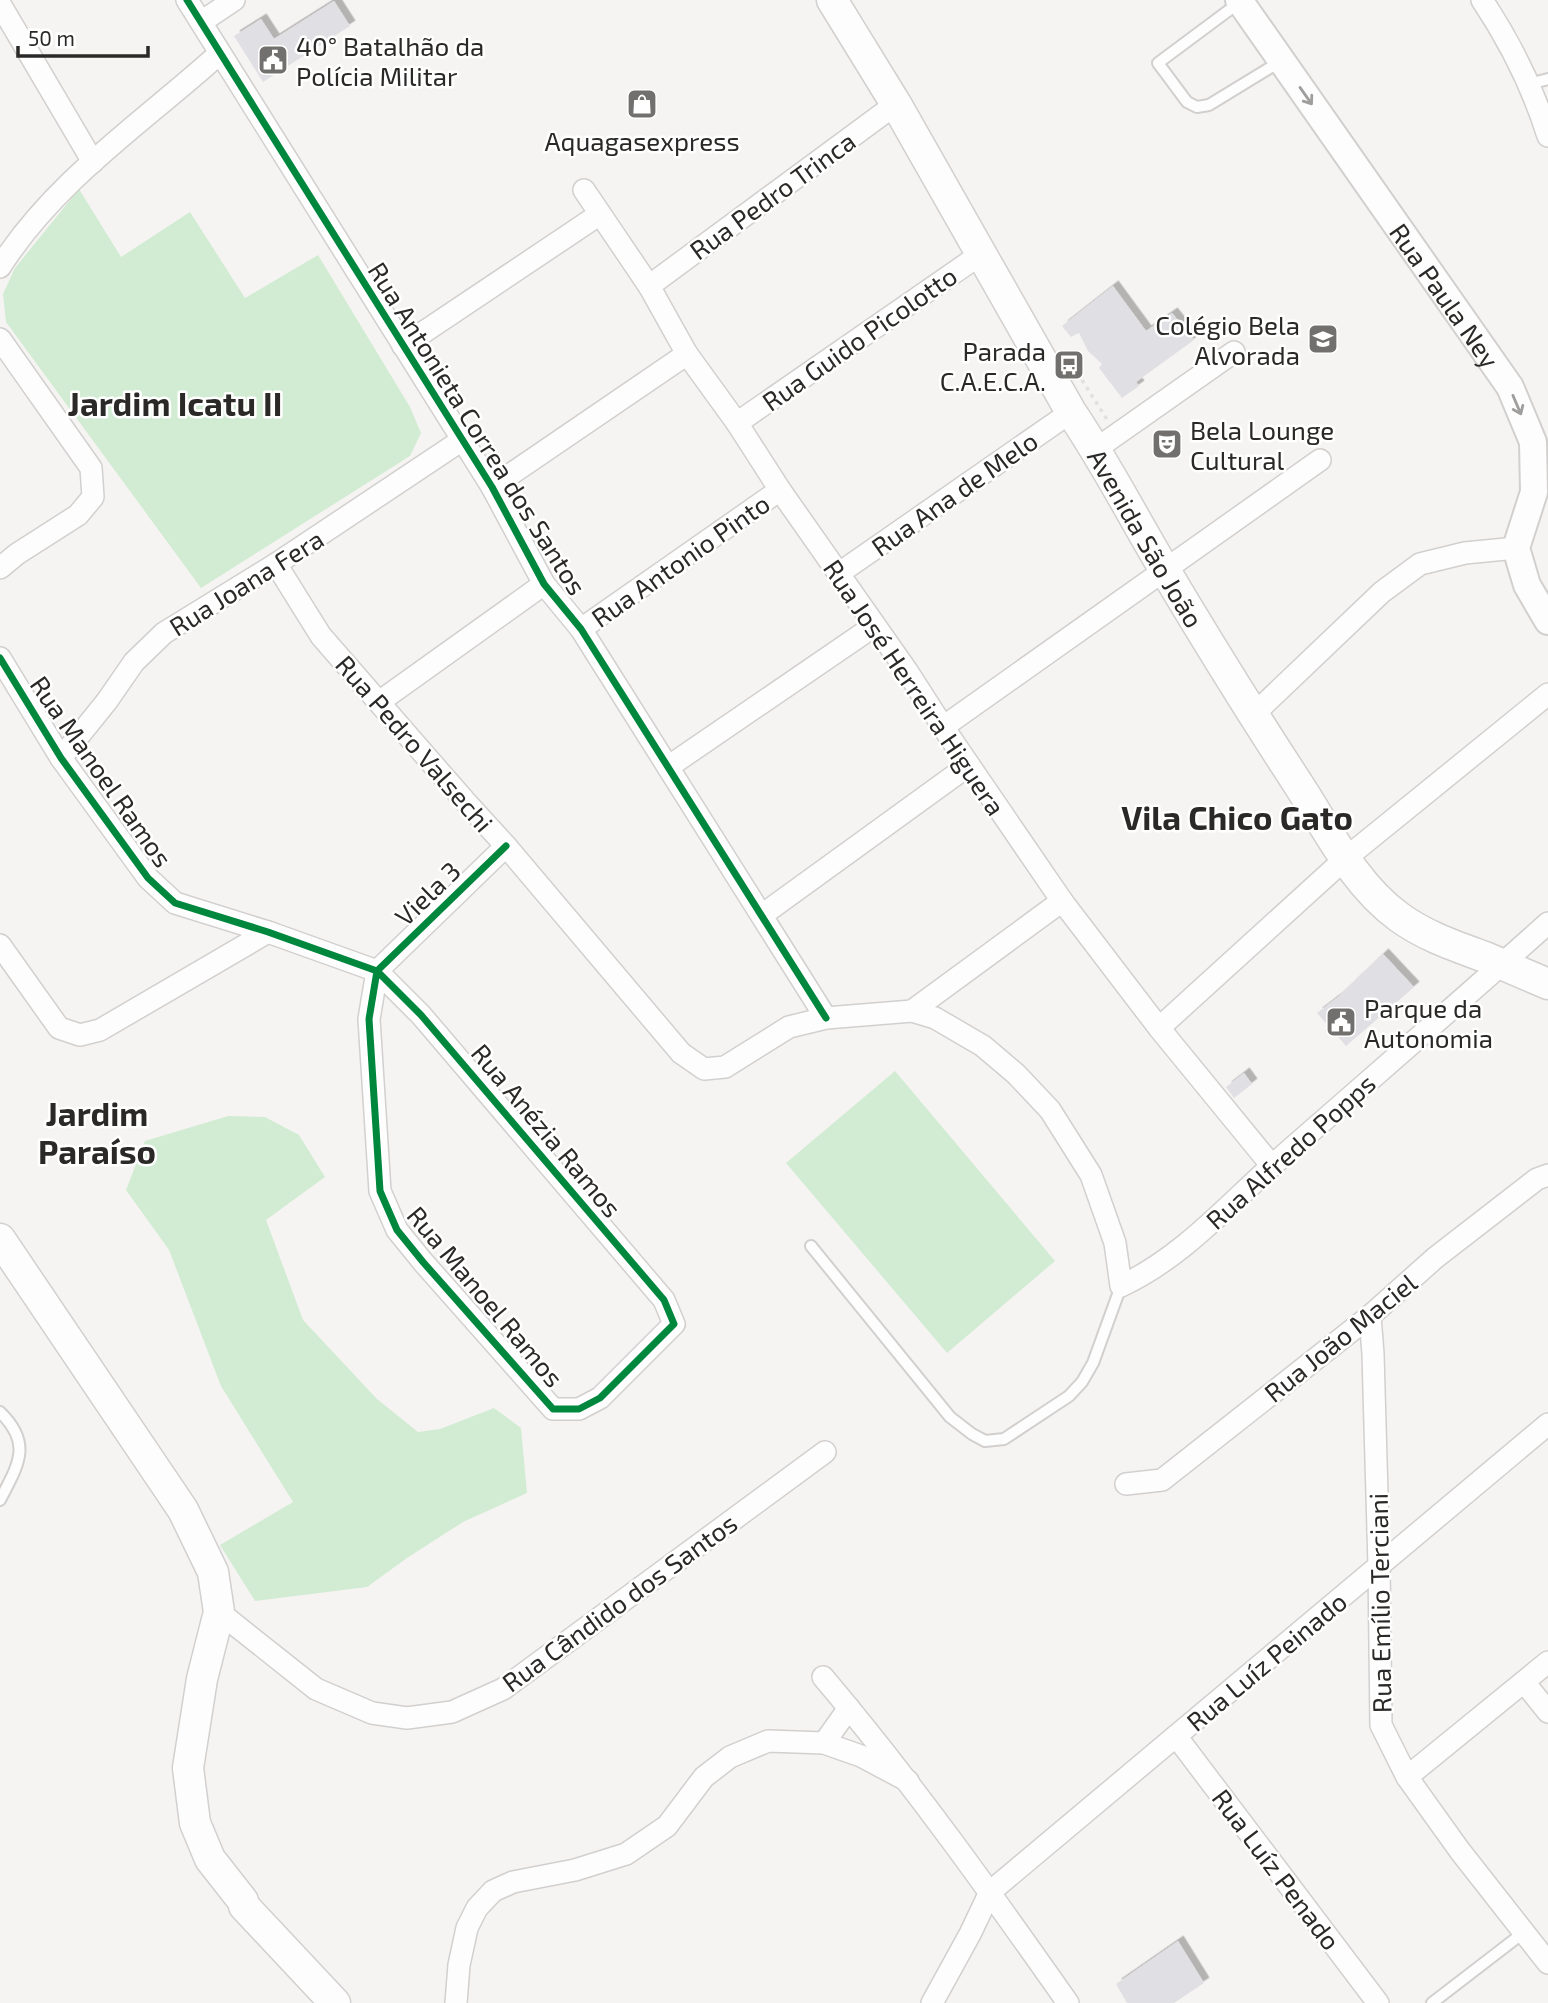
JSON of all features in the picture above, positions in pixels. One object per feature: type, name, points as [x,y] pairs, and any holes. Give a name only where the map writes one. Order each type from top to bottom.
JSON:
[{"type":"main road","name":"Avenida São João","points":[[832,0],[896,104],[1071,412],[1096,449],[1165,570],[1253,715],[1372,894],[1398,917],[1425,934],[1548,984]]},
{"type":"main road","points":[[0,1239],[183,1510],[212,1572],[219,1612],[202,1679],[188,1768],[195,1823],[210,1859],[243,1901],[244,1906],[335,2003]]},
{"type":"street","name":"Rua Antonieta Correa dos Santos","points":[[187,0],[492,487],[544,584],[581,629],[827,1018]]},
{"type":"street","points":[[201,22],[234,0]]},
{"type":"street","points":[[1482,0],[1539,81],[1548,136]]},
{"type":"street","name":"Rua Paula Ney","points":[[1240,1],[1510,387],[1533,442],[1541,486],[1516,548]]},
{"type":"street","points":[[0,4],[93,162]]},
{"type":"street","points":[[0,267],[36,220],[93,162],[220,53]]},
{"type":"street","name":"Rua Pedro Trinca","points":[[649,286],[896,104]]},
{"type":"street","name":"Rua José Herreira Higuera","points":[[584,190],[649,286],[687,354],[737,423],[780,490],[907,671],[1062,901],[1159,1028],[1272,1166]]},
{"type":"street","points":[[403,346],[600,214]]},
{"type":"street","name":"Rua Guido Picolotto","points":[[737,423],[981,254]]},
{"type":"street","points":[[0,339],[91,468],[93,498],[78,515],[0,568]]},
{"type":"street","points":[[1096,449],[1234,352]]},
{"type":"street","points":[[492,487],[687,354]]},
{"type":"street","name":"Rua Ana de Melo","points":[[838,574],[1071,412]]},
{"type":"street","name":"Rua Joana Fera","points":[[61,758],[107,701],[134,662],[164,633],[276,564],[462,440]]},
{"type":"street","points":[[943,727],[1320,460]]},
{"type":"street","name":"Rua Antonio Pinto","points":[[581,629],[780,490]]},
{"type":"street","points":[[1253,715],[1382,592],[1420,564],[1465,553],[1516,548],[1527,585],[1548,621]]},
{"type":"street","name":"Rua Pedro Valsechi","points":[[276,564],[321,636],[506,846],[681,1053],[704,1069],[725,1067],[789,1027],[827,1018]]},
{"type":"street","points":[[379,702],[544,584]]},
{"type":"street","points":[[668,767],[874,626]]},
{"type":"street","name":"Rua Manoel Ramos","points":[[0,658],[61,758],[148,878],[175,903],[268,932],[377,971],[369,1019],[380,1191],[397,1230],[553,1409]]},
{"type":"street","points":[[1159,1028],[1346,858],[1548,694]]},
{"type":"street","points":[[762,915],[969,765]]},
{"type":"street","name":"Viela 3","points":[[377,971],[506,846]]},
{"type":"street","points":[[912,1011],[1062,901]]},
{"type":"street","name":"Rua Alfredo Popps","points":[[1121,1286],[1144,1275],[1187,1243],[1548,923]]},
{"type":"street","points":[[0,945],[60,1028],[80,1035],[100,1030],[268,932]]},
{"type":"street","name":"Rua Anézia Ramos","points":[[377,971],[421,1014],[664,1300],[674,1324],[600,1398],[579,1409],[553,1409]]},
{"type":"street","points":[[827,1018],[912,1011],[935,1018],[983,1046],[1016,1074],[1050,1110],[1091,1175],[1115,1243],[1121,1286]]},
{"type":"street","name":"Rua João Maciel","points":[[1126,1484],[1161,1480],[1370,1316],[1435,1258],[1537,1179],[1548,1175]]},
{"type":"street","name":"Rua Emílio Terciani","points":[[1370,1316],[1379,1566],[1381,1725],[1406,1777],[1548,1963]]},
{"type":"street","name":"Rua Luíz Peinado","points":[[990,1892],[1548,1424]]},
{"type":"street","name":"Rua Cândido dos Santos","points":[[219,1612],[316,1689],[372,1713],[407,1718],[452,1712],[503,1689],[825,1452]]},
{"type":"street","points":[[1406,1777],[1548,1662]]},
{"type":"street","points":[[824,1677],[908,1781],[1068,2003]]},
{"type":"street","points":[[1524,1682],[1548,1712]]},
{"type":"street","points":[[824,1743],[849,1708]]},
{"type":"street","name":"Rua Luíz Penado","points":[[1177,1736],[1378,2003]]},
{"type":"street","points":[[456,2003],[459,1965],[467,1928],[477,1908],[493,1891],[513,1882],[575,1870],[626,1854],[667,1826],[704,1777],[730,1757],[768,1741],[824,1743],[861,1756],[908,1781]]},
{"type":"street","points":[[932,2003],[990,1892]]},
{"type":"lane","points":[[1240,1],[1158,63],[1187,102],[1198,107],[1209,105],[1281,61]]},
{"type":"lane","points":[[811,1247],[950,1417],[985,1441],[1004,1439],[1069,1396],[1082,1382],[1093,1363],[1121,1286]]},
{"type":"lane","points":[[0,1412],[11,1424],[21,1454],[0,1500]]},
{"type":"lane","points":[[1432,2003],[1523,1933]]},
{"type":"green space","points":[[79,189],[121,257],[190,212],[245,298],[318,255],[410,407],[421,433],[410,456],[201,588],[6,322],[3,294],[15,268]]},
{"type":"green space","points":[[895,1071],[1055,1261],[947,1353],[786,1163]]},
{"type":"green space","points":[[228,1116],[265,1117],[299,1135],[325,1177],[266,1220],[303,1320],[377,1399],[418,1432],[440,1429],[494,1408],[521,1428],[527,1493],[463,1522],[367,1587],[255,1601],[220,1545],[293,1502],[221,1386],[169,1250],[126,1190],[145,1141]]},
{"type":"building","name":"40° Batalhão da Polícia Militar","points":[[334,1],[350,26],[263,82],[234,36],[261,19],[274,39]]},
{"type":"building","points":[[1113,286],[1146,331],[1172,313],[1194,340],[1136,382],[1139,386],[1122,398],[1099,368],[1102,364],[1088,351],[1079,333],[1071,337],[1062,326]]},
{"type":"building","points":[[1383,954],[1414,987],[1346,1046],[1317,1013]]},
{"type":"building","points":[[1244,1073],[1252,1084],[1234,1098],[1226,1087]]},
{"type":"building","points":[[1178,1941],[1204,1983],[1174,2003],[1127,2003],[1116,1984]]},
{"type":"cycle path","points":[[187,0],[492,487],[544,584],[581,629],[826,1018]]},
{"type":"cycle path","points":[[0,658],[61,758],[148,878],[175,903],[268,932],[377,971],[369,1019],[380,1191],[397,1230],[553,1409],[579,1409],[600,1398],[674,1324],[664,1300],[421,1015],[377,971],[506,846]]},
{"type":"place","name":"40° Batalhão da Polícia Militar","points":[[273,60]]},
{"type":"place","name":"Aquagasexpress","points":[[642,104]]},
{"type":"place","name":"Colégio Bela Alvorada","points":[[1323,339]]},
{"type":"place","name":"Parada C.A.E.C.A.","points":[[1069,365]]},
{"type":"place","name":"Bela Lounge Cultural","points":[[1167,444]]},
{"type":"place","name":"Parque da Autonomia","points":[[1341,1022]]},
{"type":"district","name":"Jardim Icatu II","points":[[175,403]]},
{"type":"district","name":"Vila Chico Gato","points":[[1237,817]]},
{"type":"district","name":"Jardim Paraíso","points":[[97,1132]]}]
